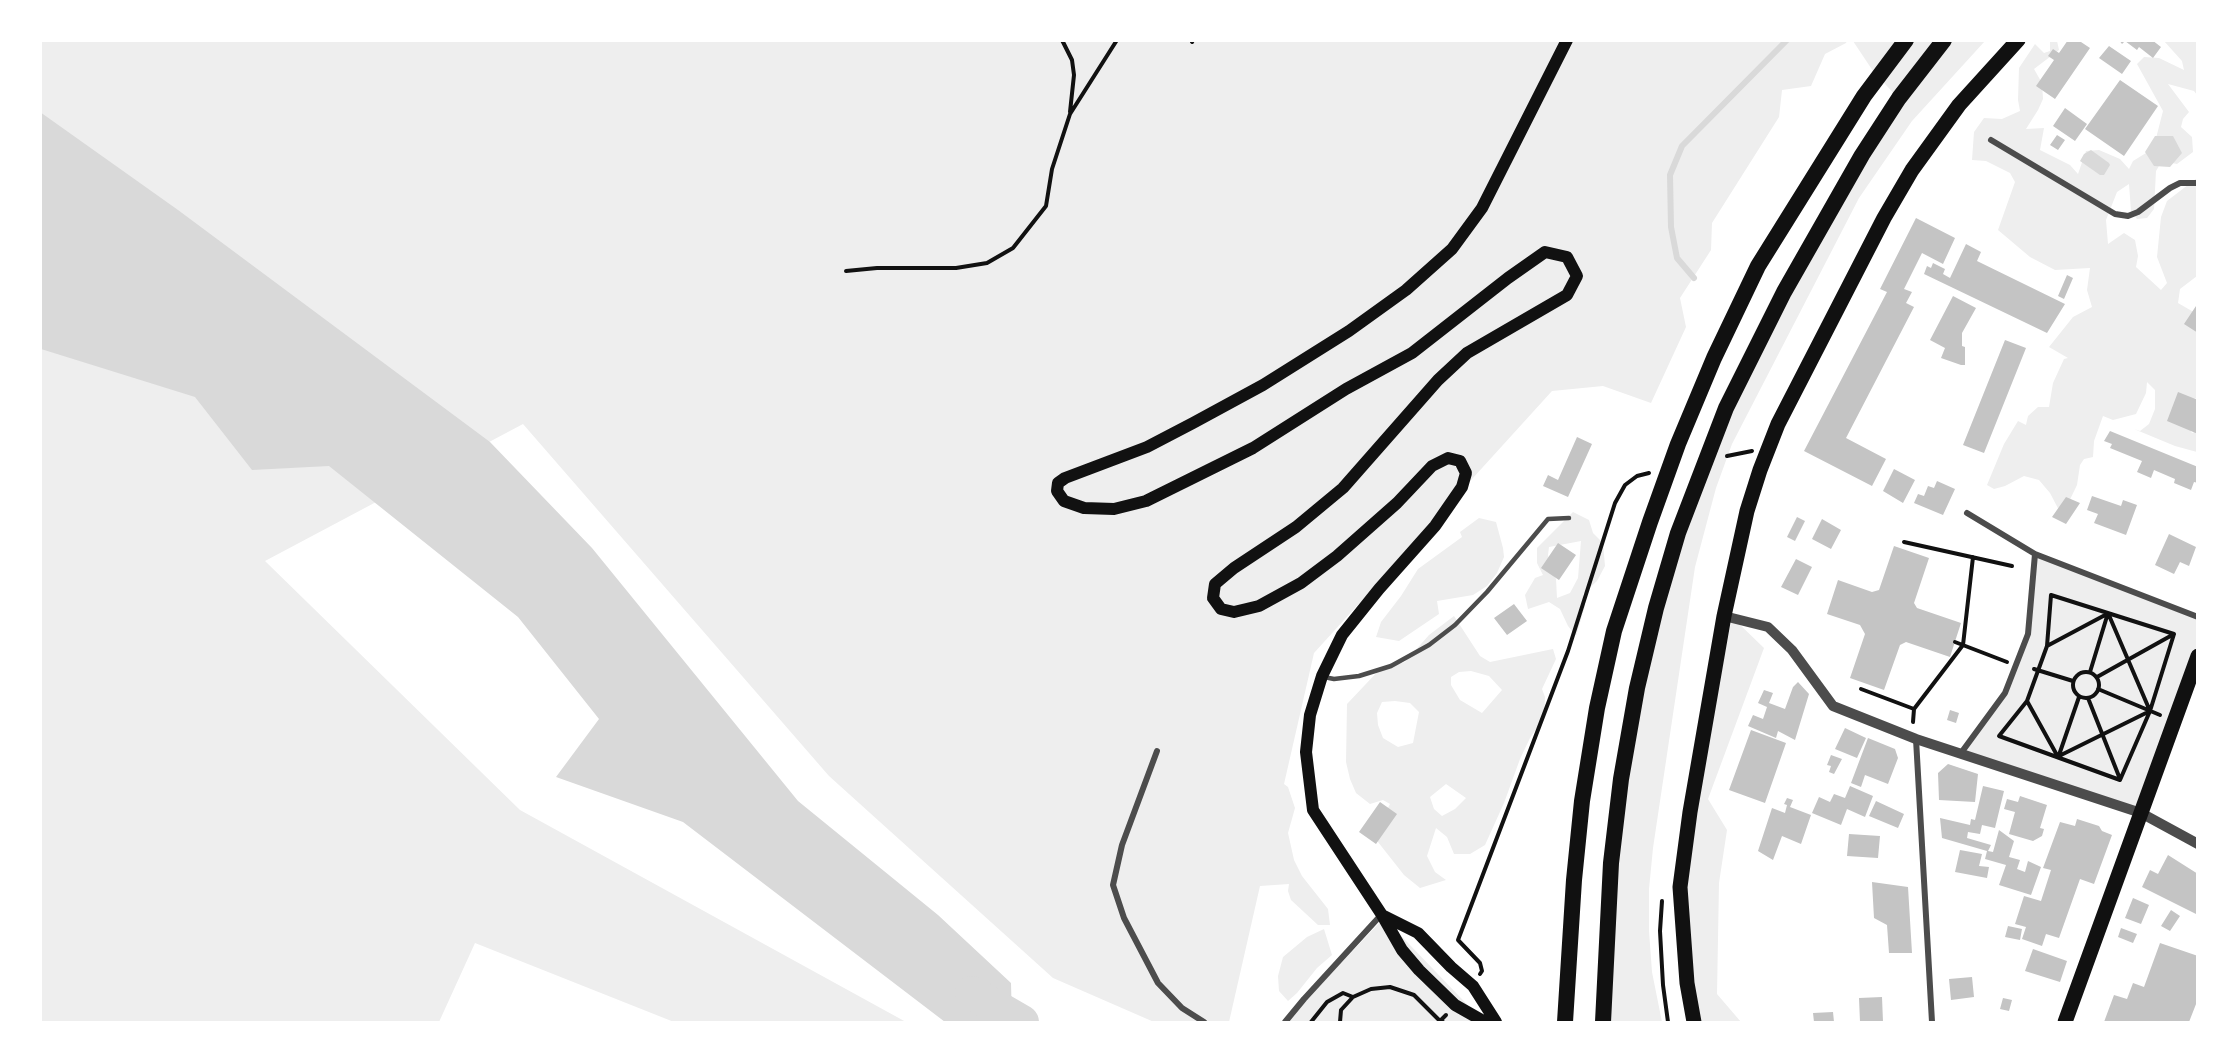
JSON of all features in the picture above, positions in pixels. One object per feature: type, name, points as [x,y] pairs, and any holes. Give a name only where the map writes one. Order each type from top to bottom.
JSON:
[{"type":"highway","points":[[1565,1023],[1574,880],[1582,801],[1597,708],[1614,631],[1650,522],[1678,444],[1714,358],[1758,266],[1864,96],[1906,40]]},
{"type":"highway","points":[[1604,1023],[1611,862],[1621,779],[1637,688],[1656,608],[1678,533],[1726,408],[1784,292],[1862,155],[1899,98],[1944,40]]},
{"type":"main road","points":[[1485,1023],[1455,1005],[1402,950],[1382,915],[1313,810],[1306,752],[1310,715],[1322,676],[1342,634],[1378,589],[1435,526],[1462,487],[1466,473],[1460,461],[1448,458],[1432,466],[1397,502],[1337,556],[1300,583],[1259,606],[1234,612],[1221,609],[1213,598],[1215,584],[1234,568],[1296,527],[1343,488],[1438,380],[1467,353],[1567,295],[1577,276],[1567,256],[1545,252],[1412,353],[1346,389],[1253,448],[1146,501],[1114,509],[1084,508],[1064,501],[1058,491],[1058,483],[1065,477],[1147,447],[1263,385],[1349,331],[1406,290],[1452,249],[1482,208],[1511,155],[1567,40]]},
{"type":"main road","points":[[1695,1023],[1687,983],[1680,887],[1689,812],[1747,511],[1760,470],[1778,424],[1884,218],[1912,170],[1959,105],[2018,40]]},
{"type":"main road","points":[[2065,1023],[2198,656]]},
{"type":"main road","points":[[1382,915],[1418,933],[1450,967],[1473,986],[1497,1023]]},
{"type":"street","points":[[1991,140],[2115,214],[2128,216],[2138,212],[2180,183],[2198,183]]},
{"type":"street","points":[[1967,513],[2035,554],[2198,617]]},
{"type":"street","points":[[1961,753],[2005,693],[2028,634],[2035,554]]},
{"type":"street","points":[[1728,616],[1768,627],[1792,650],[1833,706],[1916,739],[2141,813],[2198,844]]},
{"type":"street","points":[[1916,739],[1932,1023]]},
{"type":"street","points":[[1157,751],[1122,845],[1113,885],[1124,918],[1158,982],[1182,1008],[1204,1023]]},
{"type":"street","points":[[1285,1023],[1304,999],[1382,915]]},
{"type":"lane","points":[[1322,676],[1334,679],[1359,676],[1391,666],[1429,645],[1455,625],[1487,592],[1548,519],[1569,518]]},
{"type":"path","points":[[846,271],[877,268],[956,268],[987,263],[1013,248],[1046,206],[1052,169],[1070,114],[1074,75],[1072,60],[1062,40]]},
{"type":"path","points":[[1070,114],[1117,40]]},
{"type":"path","points":[[1718,458],[1752,451]]},
{"type":"path","points":[[1473,986],[1482,971],[1480,963],[1458,940],[1568,651],[1615,503],[1625,485],[1637,476],[1660,471]]},
{"type":"path","points":[[1904,542],[2012,566]]},
{"type":"path","points":[[1913,726],[1914,709],[1963,645],[1973,557]]},
{"type":"path","points":[[2120,780],[1998,736],[2027,701],[2039,670],[2047,646],[2051,595],[2174,634]]},
{"type":"path","points":[[2047,646],[2108,613]]},
{"type":"path","points":[[2108,613],[2150,711]]},
{"type":"path","points":[[2090,672],[2108,613]]},
{"type":"path","points":[[2097,677],[2174,634]]},
{"type":"path","points":[[2120,780],[2150,711],[2174,634]]},
{"type":"path","points":[[1955,642],[2008,662]]},
{"type":"path","points":[[2034,669],[2073,681]]},
{"type":"path","points":[[2090,672],[2097,677],[2098,689],[2093,696],[2079,697],[2073,690],[2073,681],[2079,673],[2090,672]]},
{"type":"path","points":[[1861,688],[1914,709]]},
{"type":"path","points":[[2098,689],[2163,717]]},
{"type":"path","points":[[2058,757],[2079,697]]},
{"type":"path","points":[[2088,698],[2120,780]]},
{"type":"path","points":[[2027,701],[2058,757]]},
{"type":"path","points":[[2058,757],[2150,711]]},
{"type":"path","points":[[1340,1023],[1341,1010],[1353,997],[1371,989],[1390,987],[1414,995],[1442,1022],[1455,1005]]},
{"type":"path","points":[[1311,1023],[1327,1002],[1342,993],[1353,997]]},
{"type":"shaded area","points":[[40,41],[1847,41],[1825,54],[1811,86],[1782,90],[1779,117],[1712,223],[1711,250],[1680,298],[1686,327],[1651,403],[1603,386],[1552,391],[1314,653],[1284,784],[1288,787],[1295,808],[1288,833],[1294,860],[1302,876],[1328,909],[1330,925],[1318,925],[1291,900],[1288,891],[1289,884],[1260,886],[1229,1022],[1154,1022],[1053,978],[829,776],[523,424],[265,561],[520,810],[906,1022],[674,1022],[475,943],[439,1022],[41,1022]]},
{"type":"shaded area","points":[[1853,41],[1985,41],[1912,121],[1859,198],[1732,444],[1716,488],[1695,567],[1653,848],[1649,889],[1649,931],[1652,972],[1662,1022],[1603,1022],[1611,863],[1656,608],[1746,367],[1899,99],[1873,71]]},
{"type":"shaded area","points":[[2050,41],[2057,41],[2059,50],[2034,69],[2042,83],[2043,99],[2026,129],[2044,128],[2040,150],[2070,165],[2078,174],[2086,151],[2099,150],[2120,159],[2129,169],[2133,161],[2146,153],[2154,154],[2163,111],[2137,64],[2144,57],[2159,58],[2184,70],[2182,61],[2164,41],[2197,41],[2197,95],[2194,91],[2168,84],[2189,112],[2183,119],[2181,127],[2192,137],[2193,152],[2177,164],[2162,161],[2156,171],[2154,209],[2147,218],[2137,219],[2131,211],[2129,184],[2117,192],[2106,220],[2108,244],[2124,233],[2135,240],[2138,256],[2136,267],[2161,290],[2167,283],[2157,257],[2161,217],[2167,201],[2197,178],[2197,276],[2180,289],[2178,303],[2197,314],[2197,398],[2187,401],[2186,423],[2192,433],[2197,431],[2197,452],[2175,446],[2134,429],[2140,431],[2149,424],[2155,409],[2155,390],[2147,382],[2146,393],[2136,414],[2113,420],[2103,416],[2094,441],[2093,457],[2084,459],[2080,465],[2077,485],[2062,516],[2050,493],[2039,480],[2024,476],[1994,489],[1987,485],[2004,444],[2018,421],[2026,425],[2028,416],[2038,407],[2049,407],[2053,383],[2064,359],[2068,358],[2049,347],[2073,317],[2092,307],[2087,290],[2090,268],[2055,270],[2030,257],[1998,230],[2015,182],[2010,173],[1986,161],[1972,160],[1974,132],[1984,118],[2002,119],[2020,111],[2019,68],[2035,44],[2044,53],[2050,51]]},
{"type":"shaded area","points":[[40,112],[178,210],[490,442],[592,548],[798,801],[938,915],[1011,983],[1012,1022],[945,1022],[683,822],[556,777],[599,719],[518,617],[329,466],[252,470],[195,397],[41,349]]},
{"type":"shaded area","points":[[2155,136],[2173,136],[2182,153],[2170,167],[2154,166],[2145,152]]},
{"type":"shaded area","points":[[2091,150],[2109,163],[2104,175],[2100,175],[2080,161],[2084,154]]},
{"type":"shaded area","points":[[1573,512],[1589,520],[1593,533],[1603,543],[1605,566],[1597,581],[1583,594],[1585,606],[1576,636],[1560,609],[1549,602],[1528,609],[1525,595],[1535,578],[1543,575],[1537,563],[1537,548]],"holes":[[[1581,541],[1578,578],[1570,593],[1557,598],[1556,579],[1551,571],[1548,555],[1549,547]]]},
{"type":"shaded area","points":[[1479,518],[1496,522],[1503,548],[1504,557],[1497,573],[1487,586],[1473,595],[1437,601],[1439,614],[1399,641],[1376,637],[1381,622],[1418,569],[1462,537],[1460,532]]},
{"type":"shaded area","points":[[2035,554],[2197,617],[2197,656],[2141,813],[1961,753],[2005,693],[2028,634]]},
{"type":"shaded area","points":[[1454,616],[1480,656],[1490,662],[1553,649],[1556,659],[1542,689],[1545,697],[1544,717],[1520,759],[1485,845],[1470,854],[1454,854],[1447,837],[1436,828],[1427,856],[1435,872],[1446,880],[1420,888],[1404,875],[1378,842],[1375,833],[1390,804],[1383,800],[1370,804],[1356,793],[1350,779],[1346,762],[1347,704],[1381,668],[1405,662],[1429,635]],"holes":[[[1471,671],[1489,676],[1502,690],[1482,713],[1460,700],[1451,685],[1451,677],[1459,672]],[[1382,702],[1410,703],[1419,712],[1413,743],[1398,747],[1383,738],[1378,725],[1377,713]],[[1446,784],[1466,798],[1455,809],[1442,816],[1434,809],[1430,797]]]},
{"type":"shaded area","points":[[1732,617],[1764,648],[1708,799],[1727,830],[1719,883],[1717,994],[1741,1022],[1694,1022],[1680,887]]},
{"type":"shaded area","points":[[1384,918],[1484,1022],[1285,1022]]},
{"type":"shaded area","points":[[1324,929],[1332,955],[1317,968],[1288,1001],[1279,991],[1278,976],[1283,957],[1307,937]]},
{"type":"building","points":[[2068,40],[2078,40],[2090,48],[2055,99],[2036,86],[2054,60],[2048,56],[2053,49],[2059,53]]},
{"type":"building","points":[[2119,40],[2152,40],[2161,47],[2153,58],[2139,47],[2137,50],[2125,41],[2122,44]]},
{"type":"building","points":[[2109,46],[2131,61],[2122,74],[2099,58]]},
{"type":"building","points":[[2120,80],[2158,106],[2124,156],[2085,129]]},
{"type":"building","points":[[2065,108],[2087,124],[2075,141],[2053,126]]},
{"type":"building","points":[[2057,135],[2065,140],[2058,150],[2050,145]]},
{"type":"building","points":[[1916,218],[1955,238],[1943,264],[1922,253],[1904,289],[1912,292],[1906,303],[1914,307],[1846,438],[1886,459],[1872,486],[1804,451],[1887,292],[1880,289]]},
{"type":"building","points":[[1966,244],[1981,252],[1977,261],[2065,304],[2047,333],[1924,274],[1927,266],[1931,268],[1933,263],[1945,269],[1943,274],[1950,278]]},
{"type":"building","points":[[2067,275],[2073,278],[2064,299],[2058,296]]},
{"type":"building","points":[[1953,296],[1976,308],[1962,333],[1965,365],[1941,358],[1945,348],[1930,340]]},
{"type":"building","points":[[2198,303],[2198,333],[2184,324]]},
{"type":"building","points":[[2005,340],[2026,348],[1984,453],[1963,445]]},
{"type":"building","points":[[2178,392],[2198,400],[2198,434],[2167,421]]},
{"type":"building","points":[[2110,431],[2198,467],[2198,483],[2194,482],[2191,490],[2174,483],[2175,479],[2154,470],[2151,478],[2137,472],[2142,461],[2110,448],[2112,444],[2104,441]]},
{"type":"building","points":[[1577,437],[1592,444],[1568,497],[1543,486],[1548,475],[1558,480]]},
{"type":"building","points":[[1894,469],[1915,480],[1903,503],[1883,491]]},
{"type":"building","points":[[1937,481],[1955,489],[1943,515],[1914,503],[1918,494],[1924,496],[1928,486],[1934,488]]},
{"type":"building","points":[[2092,496],[2121,506],[2123,500],[2137,505],[2126,535],[2094,523],[2098,514],[2087,510]]},
{"type":"building","points":[[2066,497],[2080,503],[2066,524],[2052,517]]},
{"type":"building","points":[[1797,517],[1805,521],[1795,541],[1787,537]]},
{"type":"building","points":[[1822,519],[1841,530],[1831,549],[1812,539]]},
{"type":"building","points":[[2169,534],[2196,547],[2189,566],[2180,562],[2174,574],[2155,565]]},
{"type":"building","points":[[1558,543],[1576,555],[1559,580],[1541,568]]},
{"type":"building","points":[[1894,546],[1929,558],[1914,603],[1917,608],[1961,623],[1950,657],[1906,642],[1900,645],[1884,690],[1850,678],[1865,634],[1860,625],[1827,614],[1838,580],[1872,592],[1879,590]]},
{"type":"building","points":[[1796,559],[1812,567],[1798,595],[1781,587]]},
{"type":"building","points":[[1514,604],[1527,621],[1507,635],[1494,618]]},
{"type":"building","points":[[1798,682],[1809,694],[1795,740],[1778,731],[1776,738],[1748,726],[1753,715],[1763,719],[1767,707],[1758,703],[1764,690],[1773,693],[1769,703],[1785,709],[1793,687]]},
{"type":"building","points":[[1950,710],[1959,713],[1956,723],[1947,720]]},
{"type":"building","points":[[1845,728],[1866,738],[1857,758],[1835,749]]},
{"type":"building","points":[[1751,730],[1786,743],[1765,803],[1729,790]]},
{"type":"building","points":[[1868,738],[1895,749],[1898,758],[1888,784],[1865,775],[1861,787],[1851,783]]},
{"type":"building","points":[[1831,755],[1842,759],[1834,774],[1829,772],[1831,766],[1827,765]]},
{"type":"building","points":[[1948,764],[1978,774],[1975,802],[1939,800],[1938,773]]},
{"type":"building","points":[[1850,786],[1873,796],[1865,817],[1847,809],[1841,825],[1812,813],[1819,797],[1830,802],[1834,794],[1845,798]]},
{"type":"building","points":[[1983,786],[2004,791],[1995,828],[1982,825],[1980,834],[1968,832],[1967,838],[1991,845],[1988,851],[1993,852],[1999,830],[2014,841],[2009,857],[2020,860],[2017,869],[2025,872],[2028,861],[2041,867],[2031,895],[1999,885],[2006,865],[1985,859],[1987,851],[1942,838],[1940,818],[1970,825],[1971,819],[1975,820]]},
{"type":"building","points":[[2020,796],[2047,805],[2040,828],[2044,829],[2042,836],[2033,841],[2009,834],[2015,812],[2004,809],[2007,799],[2018,802]]},
{"type":"building","points":[[1787,798],[1793,800],[1790,807],[1811,815],[1801,844],[1782,836],[1773,860],[1758,851],[1772,808],[1785,813],[1787,805],[1784,804]]},
{"type":"building","points":[[1876,801],[1904,814],[1898,828],[1869,816]]},
{"type":"building","points":[[1380,802],[1397,814],[1376,844],[1359,832]]},
{"type":"building","points":[[2077,819],[2099,826],[2102,831],[2112,835],[2094,884],[2080,879],[2059,938],[2046,934],[2042,946],[2022,939],[2026,927],[2015,924],[2024,896],[2041,901],[2051,870],[2043,868],[2060,822],[2075,826]]},
{"type":"building","points":[[1849,834],[1880,836],[1878,858],[1847,856]]},
{"type":"building","points":[[1960,850],[1982,854],[1979,866],[1989,867],[1987,878],[1955,872]]},
{"type":"building","points":[[2168,855],[2198,874],[2198,915],[2142,887],[2150,870],[2158,874]]},
{"type":"building","points":[[1872,882],[1908,887],[1912,953],[1889,953],[1887,925],[1874,918]]},
{"type":"building","points":[[2133,898],[2149,905],[2141,924],[2125,918]]},
{"type":"building","points":[[2171,910],[2180,916],[2170,931],[2161,926]]},
{"type":"building","points":[[2008,926],[2022,929],[2020,940],[2005,937]]},
{"type":"building","points":[[2121,928],[2137,934],[2133,943],[2118,937]]},
{"type":"building","points":[[2160,943],[2198,956],[2198,999],[2189,1022],[2104,1022],[2114,995],[2127,999],[2133,983],[2144,987]]},
{"type":"building","points":[[2033,949],[2067,961],[2060,982],[2025,971]]},
{"type":"building","points":[[1972,977],[1974,997],[1951,1000],[1949,979]]},
{"type":"building","points":[[1882,997],[1883,1022],[1860,1022],[1859,998]]},
{"type":"building","points":[[2003,998],[2012,1000],[2009,1011],[2000,1009]]},
{"type":"building","points":[[1833,1012],[1834,1022],[1814,1022],[1813,1013]]},
{"type":"waterway","points":[[1694,278],[1677,258],[1671,227],[1670,175],[1682,146],[1787,40]]},
{"type":"waterway","points":[[972,993],[1022,1022]]}]
